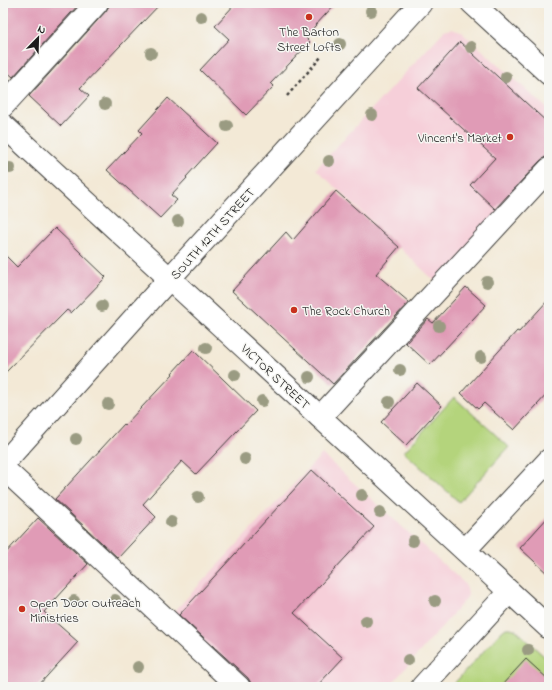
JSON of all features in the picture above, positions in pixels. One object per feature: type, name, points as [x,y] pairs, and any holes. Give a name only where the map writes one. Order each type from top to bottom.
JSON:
[{"type":"street","points":[[3,106],[97,3]]},
{"type":"street","name":"SOUTH 12TH STREET","points":[[3,464],[170,278],[421,3]]},
{"type":"street","points":[[472,3],[549,74]]},
{"type":"street","name":"VICTOR STREET","points":[[3,125],[549,628]]},
{"type":"street","points":[[320,417],[549,169]]},
{"type":"street","points":[[465,550],[549,460]]},
{"type":"street","points":[[3,468],[239,687]]},
{"type":"street","points":[[422,687],[509,592]]},
{"type":"path","points":[[287,96],[321,57]]},
{"type":"shaded area","points":[[452,28],[462,32],[549,110],[549,162],[438,284],[316,169],[444,30]]},
{"type":"shaded area","points":[[322,454],[464,583],[468,595],[389,687],[250,687],[172,614]]},
{"type":"green space","points":[[454,397],[509,447],[459,502],[404,452]]},
{"type":"green space","points":[[506,628],[516,630],[549,661],[549,687],[451,687],[501,632]]},
{"type":"building","points":[[3,3],[80,3],[13,77],[3,68]]},
{"type":"building","points":[[109,3],[161,3],[80,88],[89,96],[61,126],[29,96],[106,11]]},
{"type":"building","points":[[236,3],[336,3],[305,37],[310,42],[271,83],[274,86],[246,115],[200,70],[229,39],[215,26]]},
{"type":"building","name":"Vincent's Market","points":[[460,42],[549,124],[549,157],[545,157],[540,161],[495,209],[470,185],[495,158],[418,88]]},
{"type":"building","points":[[168,98],[217,143],[171,195],[177,200],[160,218],[107,170],[142,133],[139,130]]},
{"type":"building","points":[[336,191],[399,247],[376,274],[409,302],[333,384],[232,291],[286,232],[293,240]]},
{"type":"building","points":[[55,228],[106,277],[71,313],[67,310],[3,375],[3,253],[17,267]]},
{"type":"building","points":[[466,287],[486,305],[430,365],[406,343],[428,319],[433,323]]},
{"type":"building","points":[[549,299],[549,392],[514,430],[484,403],[478,409],[461,393],[517,331],[519,332]]},
{"type":"building","points":[[193,350],[256,411],[196,474],[182,461],[143,504],[156,517],[118,558],[55,499],[124,424],[125,425],[173,374],[172,373]]},
{"type":"building","points":[[417,383],[442,406],[406,445],[381,422]]},
{"type":"building","points":[[312,470],[374,527],[294,613],[343,658],[316,687],[253,687],[248,678],[179,615]]},
{"type":"building","points":[[549,516],[549,575],[520,548]]},
{"type":"building","points":[[38,518],[88,564],[44,612],[78,642],[37,687],[3,687],[3,556]]},
{"type":"building","points":[[526,659],[549,680],[549,687],[500,687]]},
{"type":"place","name":"The Barton Street Lofts","points":[[309,17]]},
{"type":"place","name":"Vincent's Market","points":[[510,137]]},
{"type":"place","name":"The Rock Church","points":[[294,310]]},
{"type":"place","name":"Open Door Outreach Ministries","points":[[22,609]]}]
